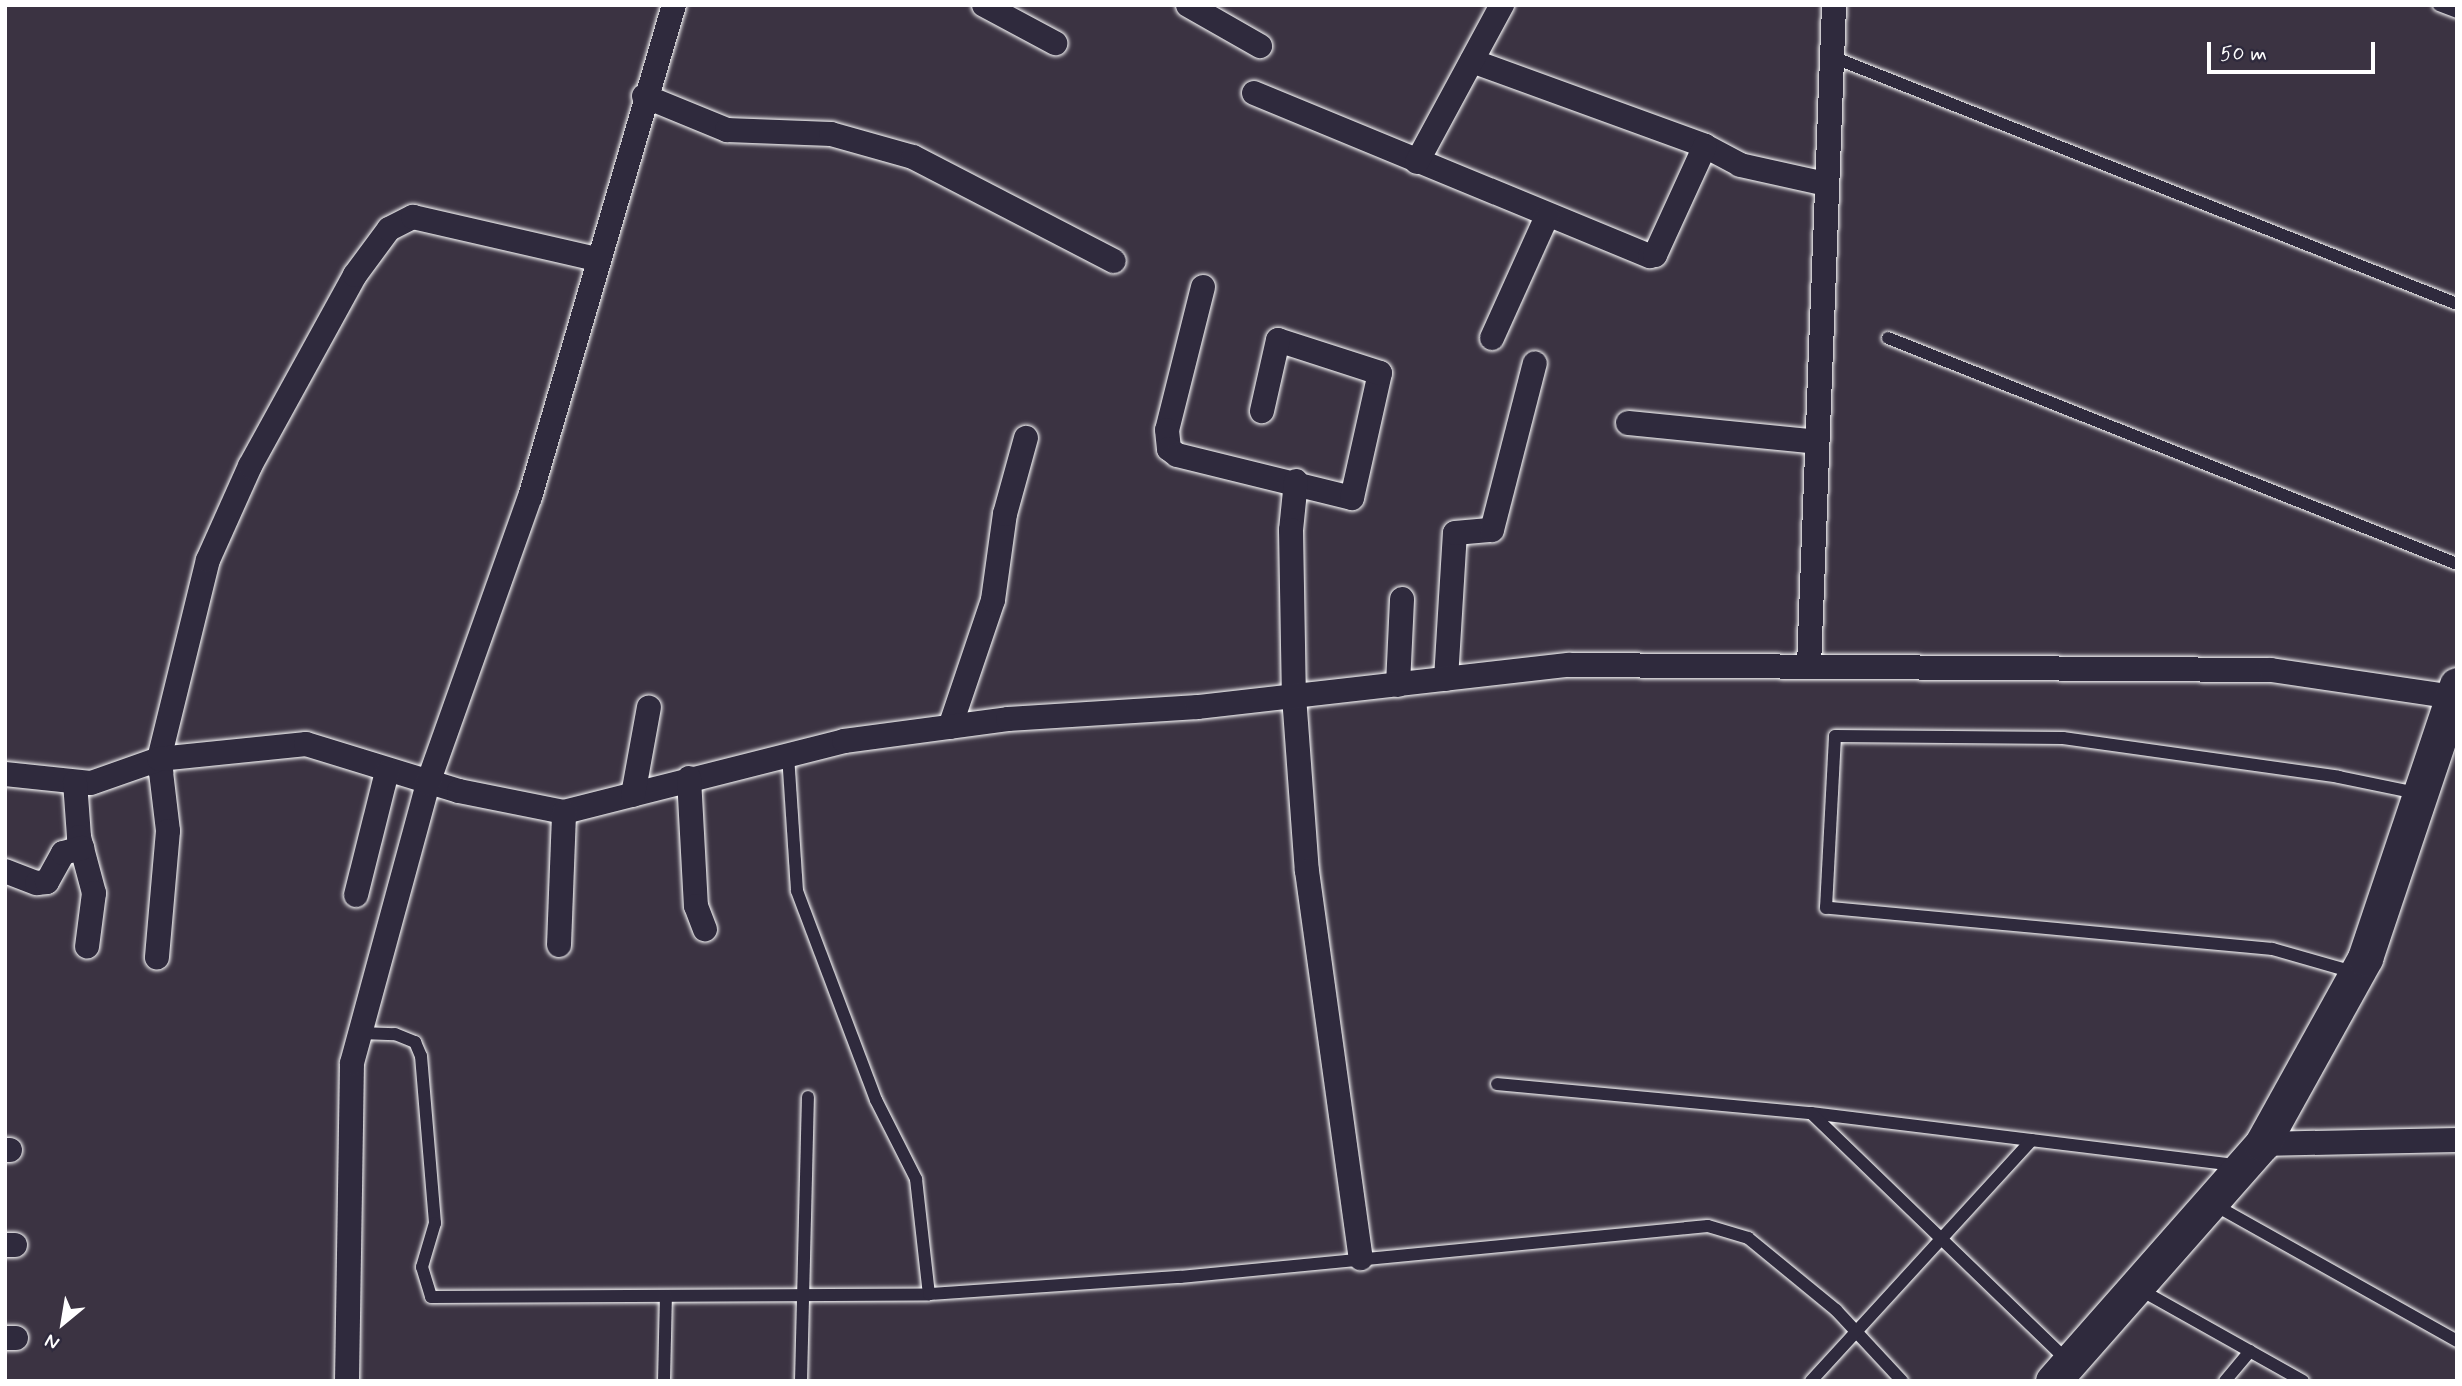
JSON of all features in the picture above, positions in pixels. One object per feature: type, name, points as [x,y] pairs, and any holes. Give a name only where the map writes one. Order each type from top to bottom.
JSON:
[{"type":"street","points":[[347,1381],[352,1063],[428,783],[530,497],[596,259],[674,5]]},
{"type":"street","points":[[984,5],[1055,43]]},
{"type":"street","points":[[1188,5],[1260,46]]},
{"type":"street","points":[[1417,162],[1502,5]]},
{"type":"street","points":[[1809,666],[1825,184],[1834,5]]},
{"type":"street","points":[[1472,61],[1705,146],[1740,165],[1825,184]]},
{"type":"street","points":[[1254,93],[1638,254],[1655,255],[1705,146]]},
{"type":"street","points":[[644,96],[727,130],[831,134],[913,158],[1114,261]]},
{"type":"street","points":[[1492,338],[1547,216]]},
{"type":"street","points":[[157,958],[168,845],[161,772],[157,760],[208,560],[256,454],[355,275],[389,229],[413,217],[596,259]]},
{"type":"street","points":[[1203,287],[1167,430],[1169,449],[1177,455],[1296,481],[1352,498],[1380,373],[1278,340],[1262,411]]},
{"type":"street","points":[[1446,679],[1455,533],[1492,530],[1535,363]]},
{"type":"street","points":[[1628,423],[1817,442]]},
{"type":"street","points":[[950,727],[993,600],[1011,485],[1026,438]]},
{"type":"street","points":[[1296,481],[1291,530],[1294,696],[1307,871],[1361,1258]]},
{"type":"street","points":[[1398,685],[1402,598]]},
{"type":"street","points":[[5,774],[91,783],[157,760],[306,744],[428,783],[564,812],[689,778],[844,741],[1065,713],[1198,707],[1569,665],[2271,670],[2455,691],[2422,794],[2356,973],[2252,1155],[2061,1372]]},
{"type":"street","points":[[633,795],[649,707]]},
{"type":"street","points":[[356,895],[387,772]]},
{"type":"street","points":[[689,778],[696,906],[705,929]]},
{"type":"street","points":[[75,782],[82,848],[94,893],[87,947]]},
{"type":"street","points":[[559,945],[564,812]]},
{"type":"street","points":[[5,871],[37,883],[47,882],[63,853],[82,848]]},
{"type":"street","points":[[2252,1155],[2457,1140]]},
{"type":"lane","points":[[2439,5],[2457,12]]},
{"type":"lane","points":[[1830,56],[2457,304]]},
{"type":"lane","points":[[1888,338],[2457,564]]},
{"type":"lane","points":[[2356,973],[2272,949],[1826,908],[1835,736],[2063,738],[2339,777],[2422,794]]},
{"type":"lane","points":[[788,755],[797,891],[876,1100],[916,1179],[929,1294]]},
{"type":"lane","points":[[360,1033],[395,1034],[415,1042],[421,1056],[435,1223],[422,1267],[431,1297],[929,1294],[1180,1277],[1708,1226],[1748,1238],[1857,1333],[1902,1381]]},
{"type":"lane","points":[[1497,1084],[1811,1113],[2032,1140],[2252,1155]]},
{"type":"lane","points":[[801,1381],[808,1097]]},
{"type":"lane","points":[[1811,1113],[1943,1240],[2061,1372]]},
{"type":"lane","points":[[1811,1381],[2032,1140]]},
{"type":"lane","points":[[2210,1203],[2457,1341]]},
{"type":"lane","points":[[2136,1287],[2303,1381]]},
{"type":"lane","points":[[664,1381],[666,1296]]},
{"type":"lane","points":[[2225,1381],[2250,1351]]}]
